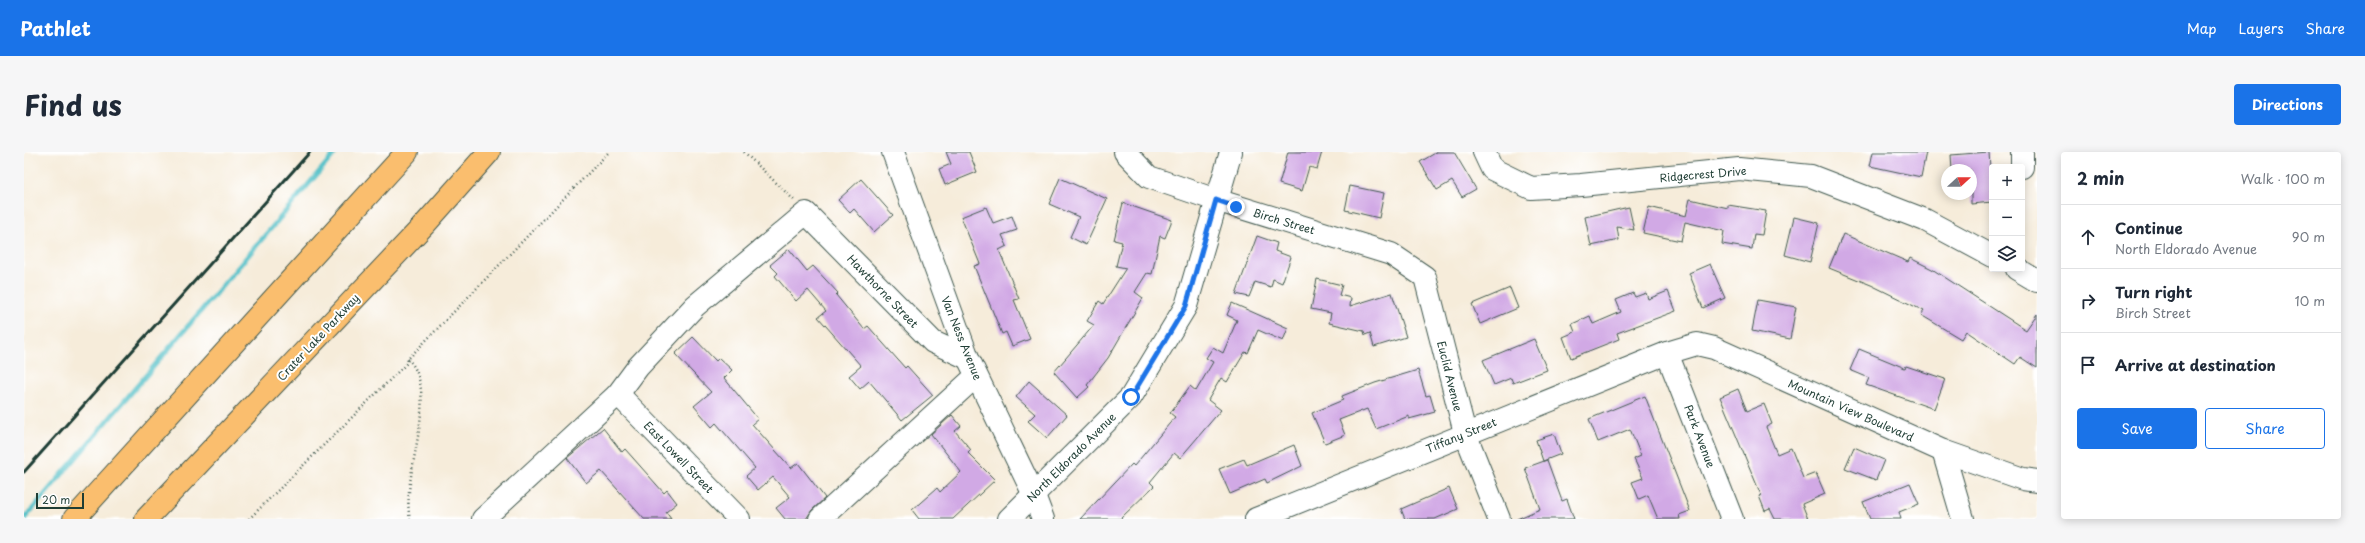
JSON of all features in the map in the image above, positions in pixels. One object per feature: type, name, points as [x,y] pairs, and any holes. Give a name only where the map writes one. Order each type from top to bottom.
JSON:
[{"type":"main road","points":[[74,519],[407,152]]},
{"type":"main road","name":"Crater Lake Parkway","points":[[146,519],[426,223],[489,152]]},
{"type":"street","name":"Van Ness Avenue","points":[[893,152],[972,367],[1034,495],[1043,519]]},
{"type":"street","name":"Birch Street","points":[[1125,152],[1149,177],[1216,200],[1391,254],[1425,277]]},
{"type":"street","name":"North Eldorado Avenue","points":[[1009,519],[1131,397],[1186,306],[1231,152]]},
{"type":"street","name":"Ridgecrest Drive","points":[[1484,152],[1492,169],[1531,188],[1581,185],[1739,169],[1811,176],[1925,220],[1989,254]]},
{"type":"street","points":[[2022,152],[2022,164]]},
{"type":"street","name":"Hawthorne Street","points":[[806,212],[933,342],[972,367]]},
{"type":"street","points":[[483,519],[618,394],[638,367],[695,306],[806,212]]},
{"type":"street","name":"Euclid Avenue","points":[[1425,277],[1465,433],[1499,519]]},
{"type":"street","name":"Mountain View Boulevard","points":[[1667,353],[1697,344],[1714,348],[1943,451],[2023,479],[2037,481]]},
{"type":"street","name":"Tiffany Street","points":[[1263,518],[1465,433],[1667,353]]},
{"type":"street","name":"Park Avenue","points":[[1667,353],[1732,519]]},
{"type":"street","points":[[820,519],[972,367]]},
{"type":"street","name":"East Lowell Street","points":[[618,394],[739,519]]},
{"type":"street","points":[[1943,451],[1956,502],[1963,519]]},
{"type":"path","points":[[249,519],[407,363],[408,359],[609,152]]},
{"type":"path","points":[[744,152],[806,212]]},
{"type":"path","points":[[408,359],[418,374],[422,392],[410,492],[410,519]]},
{"type":"building","points":[[946,152],[969,152],[977,172],[945,185],[939,169],[951,164]]},
{"type":"building","points":[[1288,152],[1322,152],[1317,169],[1309,167],[1302,191],[1279,184]]},
{"type":"building","points":[[1437,152],[1454,152],[1476,189],[1462,197],[1452,181],[1437,190],[1420,162]]},
{"type":"building","points":[[1873,152],[1926,152],[1921,177],[1870,166]]},
{"type":"building","points":[[1989,152],[1989,202],[1971,204],[1971,200],[1977,200],[1977,164],[1952,164],[1951,155]]},
{"type":"building","points":[[1060,178],[1107,199],[1086,245],[1070,237],[1079,217],[1049,204]]},
{"type":"building","points":[[861,179],[893,215],[874,232],[854,209],[850,213],[838,200]]},
{"type":"building","points":[[1350,186],[1384,193],[1379,218],[1345,210]]},
{"type":"building","points":[[1690,199],[1728,208],[1728,205],[1766,211],[1762,235],[1754,234],[1752,249],[1722,244],[1724,231],[1685,222],[1681,241],[1643,233],[1649,207],[1686,216]]},
{"type":"building","points":[[1123,203],[1172,220],[1165,238],[1160,236],[1152,274],[1147,273],[1135,292],[1143,298],[1108,358],[1087,385],[1089,387],[1077,398],[1054,372],[1094,325],[1087,321],[1099,301],[1103,304],[1126,268],[1116,266],[1122,242],[1114,240]]},
{"type":"building","points":[[986,207],[993,223],[1012,216],[1017,230],[1002,235],[1007,246],[999,250],[1019,299],[1014,300],[1030,339],[1012,346],[1006,332],[1002,334],[974,266],[980,264],[961,217]]},
{"type":"building","points":[[1629,207],[1634,230],[1617,227],[1619,240],[1591,246],[1585,217]]},
{"type":"building","points":[[1794,217],[1819,223],[1810,262],[1785,255]]},
{"type":"building","points":[[1843,234],[1908,262],[1910,258],[1932,269],[2026,330],[2037,314],[2037,368],[2020,357],[2015,364],[1966,331],[1961,339],[1921,315],[1924,311],[1871,285],[1829,268]]},
{"type":"building","points":[[1257,236],[1277,243],[1275,251],[1291,257],[1282,283],[1273,279],[1271,287],[1255,282],[1249,297],[1236,294]]},
{"type":"building","points":[[789,249],[807,271],[813,266],[838,293],[836,295],[864,329],[868,326],[905,368],[907,366],[933,395],[902,420],[869,381],[860,389],[849,376],[861,366],[818,317],[826,311],[808,290],[796,301],[775,276],[778,273],[770,265]]},
{"type":"building","points":[[1710,264],[1725,298],[1703,308],[1689,273]]},
{"type":"building","points":[[1317,279],[1342,285],[1339,295],[1351,298],[1350,306],[1392,293],[1406,337],[1374,347],[1370,333],[1365,335],[1364,331],[1329,323],[1331,313],[1311,309]]},
{"type":"building","points":[[1510,288],[1518,308],[1480,324],[1472,304]]},
{"type":"building","points":[[1668,291],[1676,311],[1617,333],[1619,339],[1571,358],[1563,337],[1575,332],[1572,324],[1590,316],[1593,324],[1621,312],[1616,300],[1633,293],[1635,297],[1646,293],[1648,299]]},
{"type":"building","points":[[1758,300],[1796,307],[1790,339],[1752,331]]},
{"type":"building","points":[[1232,303],[1288,328],[1283,341],[1258,330],[1248,353],[1245,352],[1227,382],[1221,378],[1208,400],[1221,410],[1180,458],[1174,453],[1150,482],[1154,486],[1120,519],[1080,519],[1132,464],[1134,466],[1175,417],[1170,413],[1190,386],[1196,391],[1213,362],[1206,358],[1213,347],[1223,353],[1237,320],[1227,315]]},
{"type":"building","points":[[693,337],[716,361],[719,358],[732,370],[724,378],[758,419],[752,424],[791,468],[798,463],[825,498],[812,510],[806,519],[785,519],[776,508],[790,497],[773,477],[758,490],[746,476],[755,468],[716,423],[712,427],[694,406],[711,392],[675,354]]},
{"type":"building","points":[[1534,339],[1547,370],[1513,383],[1511,378],[1494,385],[1483,360]]},
{"type":"building","points":[[1859,349],[1905,368],[1906,366],[1945,379],[1934,409],[1866,385],[1869,378],[1850,370]]},
{"type":"building","points":[[1418,370],[1426,396],[1430,395],[1435,412],[1409,419],[1409,416],[1376,429],[1367,409],[1339,420],[1345,435],[1325,443],[1312,413],[1343,400],[1342,396],[1375,383]]},
{"type":"building","points":[[1029,381],[1067,415],[1047,438],[1028,421],[1035,414],[1016,397]]},
{"type":"building","points":[[1738,389],[1747,411],[1764,404],[1772,424],[1766,427],[1777,454],[1791,448],[1803,478],[1816,473],[1825,494],[1802,504],[1808,519],[1775,519],[1770,509],[1765,511],[1759,496],[1761,495],[1720,397]]},
{"type":"building","points":[[1645,396],[1690,511],[1679,515],[1680,519],[1658,519],[1648,495],[1639,499],[1632,482],[1643,478],[1634,459],[1641,456],[1630,429],[1598,442],[1589,419]]},
{"type":"building","points":[[952,415],[961,426],[955,431],[971,450],[968,453],[995,480],[953,519],[919,519],[912,510],[937,488],[940,492],[961,472],[931,434]]},
{"type":"building","points":[[603,428],[622,452],[625,449],[664,493],[667,490],[677,503],[666,512],[671,519],[644,519],[601,471],[586,483],[567,458]]},
{"type":"building","points":[[1554,434],[1561,454],[1543,461],[1536,440]]},
{"type":"building","points":[[1294,445],[1302,466],[1267,483],[1265,479],[1230,494],[1219,469],[1244,459],[1247,465]]},
{"type":"building","points":[[1854,447],[1884,460],[1876,480],[1845,468]]},
{"type":"building","points":[[1547,460],[1562,501],[1567,499],[1574,519],[1517,519],[1540,509],[1525,468]]},
{"type":"building","points":[[1910,483],[1919,504],[1899,512],[1901,519],[1870,519],[1863,502]]},
{"type":"building","points":[[1449,488],[1458,509],[1435,519],[1405,519],[1401,509]]},
{"type":"waterway","points":[[24,519],[336,152]]},
{"type":"railway","points":[[24,472],[310,152]]},
{"type":"route","points":[[1131,397],[1186,306],[1216,200],[1236,207]]}]
